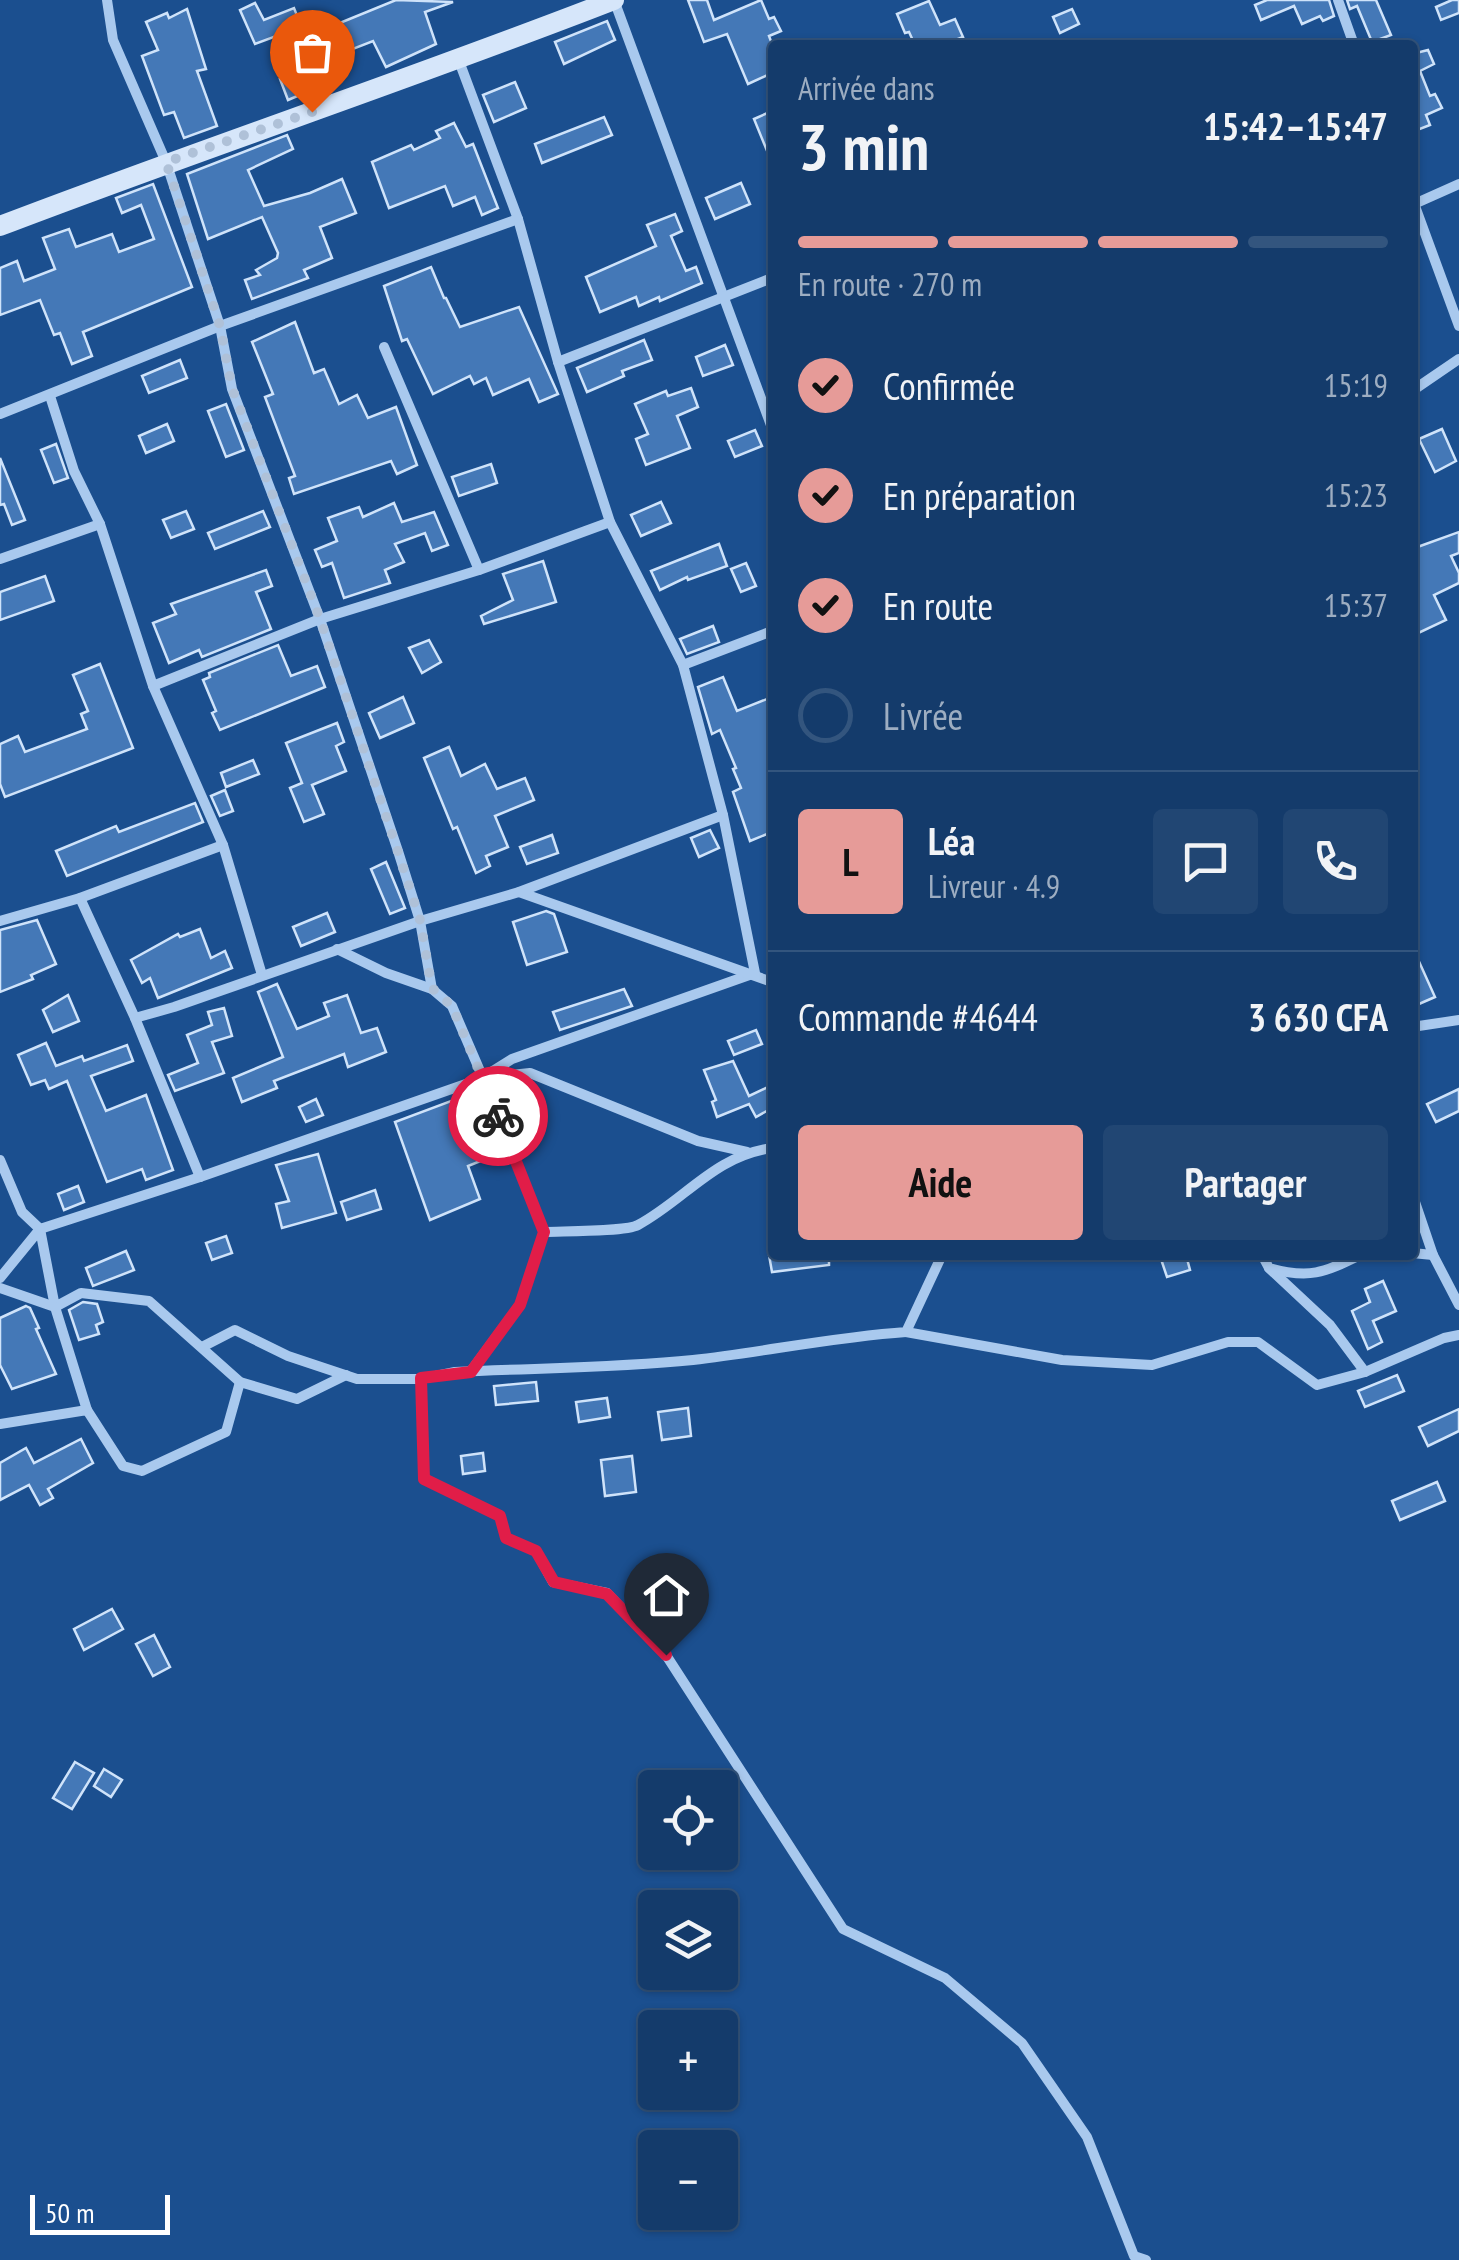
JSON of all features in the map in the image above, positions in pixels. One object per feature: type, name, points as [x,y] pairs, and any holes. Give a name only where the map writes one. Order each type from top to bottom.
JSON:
[{"type":"street","points":[[108,0],[114,40],[166,162],[220,326],[232,388],[320,619],[420,920],[432,988]]},
{"type":"street","points":[[0,226],[166,162],[458,61],[614,0],[768,417]]},
{"type":"street","points":[[1338,0],[1352,40]]},
{"type":"street","points":[[458,61],[518,219],[558,362],[610,522],[682,665],[723,816],[754,973]]},
{"type":"street","points":[[1418,201],[1459,184]]},
{"type":"street","points":[[1418,216],[1459,326]]},
{"type":"street","points":[[0,414],[220,326],[518,219]]},
{"type":"street","points":[[558,362],[768,280]]},
{"type":"street","points":[[384,347],[479,570]]},
{"type":"street","points":[[1418,386],[1459,359]]},
{"type":"street","points":[[50,396],[74,470],[100,524],[153,686],[223,845],[262,974]]},
{"type":"street","points":[[153,686],[320,619],[479,570],[610,522]]},
{"type":"street","points":[[0,559],[100,524]]},
{"type":"street","points":[[682,665],[768,633]]},
{"type":"street","points":[[135,1018],[174,1008],[420,920],[520,892],[723,816]]},
{"type":"street","points":[[0,921],[80,898],[223,845]]},
{"type":"street","points":[[520,892],[768,980]]},
{"type":"street","points":[[80,898],[135,1018],[200,1177]]},
{"type":"street","points":[[336,949],[386,973],[432,988],[452,1006],[544,1232],[520,1305],[471,1372]]},
{"type":"street","points":[[0,1278],[40,1230],[483,1078],[512,1060],[754,973]]},
{"type":"street","points":[[1418,1026],[1459,1020]]},
{"type":"street","points":[[483,1078],[530,1073],[698,1141],[747,1152]]},
{"type":"street","points":[[544,1232],[634,1228],[725,1162],[747,1152],[768,1149]]},
{"type":"street","points":[[0,1160],[22,1212],[40,1230],[56,1307],[86,1410],[122,1466],[142,1470],[226,1432],[240,1382]]},
{"type":"street","points":[[1418,1211],[1433,1255],[1459,1304]]},
{"type":"street","points":[[1418,1254],[1433,1255]]},
{"type":"street","points":[[906,1332],[940,1260]]},
{"type":"street","points":[[1265,1260],[1330,1325],[1365,1372]]},
{"type":"street","points":[[1269,1268],[1297,1276],[1332,1270],[1351,1260]]},
{"type":"street","points":[[0,1288],[56,1307],[81,1293],[149,1302],[240,1382],[297,1399],[346,1376]]},
{"type":"street","points":[[202,1347],[235,1330],[288,1356],[357,1379],[693,1360],[838,1336],[906,1332],[1062,1360],[1152,1364],[1228,1342],[1258,1342],[1317,1385],[1365,1372],[1444,1338],[1459,1336]]},
{"type":"street","points":[[421,1378],[424,1479],[500,1516],[506,1538],[536,1551],[554,1582],[607,1594],[666,1655],[843,1929],[945,1978],[1022,2043],[1086,2136],[1134,2256],[1146,2260]]},
{"type":"street","points":[[0,1424],[86,1410]]},
{"type":"building","points":[[396,0],[453,2],[425,12],[436,44],[386,67],[373,41],[304,68],[287,32],[255,44],[240,10],[255,3],[264,20],[294,8],[308,36]]},
{"type":"building","points":[[688,0],[707,0],[714,20],[761,0],[769,19],[774,17],[781,31],[769,36],[768,75],[748,84],[727,34],[704,42]]},
{"type":"building","points":[[1267,0],[1329,0],[1334,16],[1323,21],[1320,16],[1302,24],[1294,6],[1261,20],[1255,5]]},
{"type":"building","points":[[1347,0],[1376,0],[1391,35],[1371,40],[1357,6],[1350,9]]},
{"type":"building","points":[[1459,0],[1459,13],[1441,20],[1436,7]]},
{"type":"building","points":[[929,1],[940,25],[955,19],[963,37],[913,40],[897,14]]},
{"type":"building","points":[[187,9],[206,69],[197,71],[217,126],[184,138],[174,112],[164,115],[142,56],[158,50],[146,22],[167,13],[169,18]]},
{"type":"building","points":[[1072,9],[1079,24],[1060,33],[1053,17]]},
{"type":"building","points":[[607,21],[615,40],[564,64],[555,42]]},
{"type":"building","points":[[1428,50],[1434,64],[1420,71],[1430,96],[1435,94],[1442,108],[1426,115],[1430,125],[1418,130],[1418,52]]},
{"type":"building","points":[[313,66],[321,86],[288,100],[280,79]]},
{"type":"building","points":[[515,82],[526,108],[494,122],[483,95]]},
{"type":"building","points":[[768,113],[768,153],[754,119]]},
{"type":"building","points":[[604,117],[612,135],[542,163],[535,144]]},
{"type":"building","points":[[454,123],[466,147],[473,144],[498,208],[482,215],[475,197],[453,206],[445,186],[389,208],[372,162],[411,145],[414,150],[440,138],[436,131]]},
{"type":"building","points":[[287,135],[293,149],[248,170],[264,206],[342,179],[356,213],[320,227],[332,258],[304,270],[308,278],[252,299],[245,280],[260,275],[256,270],[277,258],[278,253],[262,217],[208,239],[187,174]]},
{"type":"building","points":[[741,183],[750,204],[715,219],[706,198]]},
{"type":"building","points":[[153,184],[192,287],[83,332],[92,356],[72,364],[60,333],[54,335],[40,300],[0,315],[0,268],[17,261],[24,281],[55,269],[43,238],[69,229],[76,247],[112,234],[119,252],[154,239],[141,205],[122,213],[116,198]]},
{"type":"building","points":[[675,214],[682,231],[671,236],[686,271],[696,267],[702,283],[660,301],[659,297],[639,306],[636,297],[600,312],[586,277],[656,246],[647,225]]},
{"type":"building","points":[[431,267],[460,327],[519,307],[558,394],[539,402],[529,379],[493,395],[486,378],[474,384],[470,376],[433,394],[407,339],[402,341],[384,286]]},
{"type":"building","points":[[295,322],[314,373],[324,369],[339,404],[357,395],[368,418],[396,407],[417,465],[397,474],[391,461],[294,494],[289,478],[295,476],[265,397],[273,394],[252,342]]},
{"type":"building","points":[[644,340],[652,360],[622,371],[624,376],[587,392],[577,368]]},
{"type":"building","points":[[725,345],[733,365],[703,376],[696,357]]},
{"type":"building","points":[[180,360],[187,378],[149,393],[142,376]]},
{"type":"building","points":[[691,388],[698,407],[677,416],[690,448],[646,465],[636,439],[648,434],[635,404],[666,391],[668,396]]},
{"type":"building","points":[[226,404],[244,450],[226,457],[208,411]]},
{"type":"building","points":[[167,424],[174,441],[146,453],[139,436]]},
{"type":"building","points":[[1442,429],[1456,461],[1435,472],[1419,439]]},
{"type":"building","points":[[755,430],[762,446],[735,457],[728,441]]},
{"type":"building","points":[[56,444],[68,478],[54,483],[41,450]]},
{"type":"building","points":[[0,458],[25,520],[12,525],[4,504],[0,505]]},
{"type":"building","points":[[491,464],[497,483],[459,496],[452,477]]},
{"type":"building","points":[[661,502],[671,523],[641,536],[631,515]]},
{"type":"building","points":[[394,503],[402,522],[434,512],[448,545],[432,551],[425,533],[395,544],[404,562],[385,570],[390,583],[344,598],[332,563],[322,567],[315,550],[337,541],[328,518],[359,507],[363,517]]},
{"type":"building","points":[[186,511],[194,529],[171,538],[163,520]]},
{"type":"building","points":[[263,511],[270,527],[215,549],[208,533]]},
{"type":"building","points":[[1459,532],[1459,553],[1451,556],[1459,583],[1434,595],[1446,620],[1418,633],[1418,547]]},
{"type":"building","points":[[719,544],[727,566],[688,580],[687,577],[660,590],[651,571]]},
{"type":"building","points":[[543,561],[556,602],[484,624],[481,616],[513,600],[503,574]]},
{"type":"building","points":[[746,563],[756,586],[741,592],[731,569]]},
{"type":"building","points":[[266,570],[272,586],[256,592],[271,629],[202,657],[199,650],[169,663],[153,623],[176,614],[171,604]]},
{"type":"building","points":[[45,576],[54,601],[0,620],[0,592]]},
{"type":"building","points":[[713,626],[719,642],[687,654],[680,639]]},
{"type":"building","points":[[429,640],[441,662],[422,673],[409,648]]},
{"type":"building","points":[[278,645],[291,676],[317,666],[325,687],[220,730],[203,680],[210,677],[209,673]]},
{"type":"building","points":[[100,664],[133,748],[5,797],[0,784],[0,744],[18,736],[25,752],[87,729],[81,714],[88,711],[73,675]]},
{"type":"building","points":[[723,677],[737,711],[768,699],[768,834],[750,841],[733,792],[741,788],[733,769],[736,768],[720,730],[712,734],[698,687]]},
{"type":"building","points":[[403,697],[414,723],[380,738],[369,713]]},
{"type":"building","points":[[337,723],[344,742],[336,746],[346,771],[312,785],[324,814],[304,822],[290,788],[302,783],[286,743]]},
{"type":"building","points":[[449,747],[461,776],[485,764],[497,789],[525,778],[534,800],[495,816],[508,847],[486,856],[490,866],[476,873],[424,758]]},
{"type":"building","points":[[253,760],[259,774],[226,787],[221,773]]},
{"type":"building","points":[[225,790],[233,811],[220,816],[211,796]]},
{"type":"building","points":[[195,803],[203,822],[67,876],[56,851],[116,826],[119,832]]},
{"type":"building","points":[[710,830],[719,848],[699,857],[691,838]]},
{"type":"building","points":[[552,835],[558,853],[527,864],[520,847]]},
{"type":"building","points":[[386,862],[405,908],[390,914],[371,869]]},
{"type":"building","points":[[546,911],[554,914],[567,952],[527,965],[513,922]]},
{"type":"building","points":[[327,913],[335,932],[301,946],[293,927]]},
{"type":"building","points":[[37,920],[56,964],[31,975],[33,979],[0,992],[0,930]]},
{"type":"building","points":[[200,929],[211,958],[225,951],[232,968],[158,998],[150,978],[142,983],[131,960],[178,934],[180,937]]},
{"type":"building","points":[[1418,959],[1435,997],[1418,1004]]},
{"type":"building","points":[[277,984],[297,1029],[329,1016],[324,1003],[347,995],[361,1033],[377,1028],[386,1052],[348,1067],[344,1054],[274,1081],[277,1088],[242,1102],[233,1078],[283,1057],[258,992]]},
{"type":"building","points":[[624,989],[632,1006],[560,1030],[553,1012]]},
{"type":"building","points":[[68,995],[79,1021],[53,1032],[43,1010]]},
{"type":"building","points":[[224,1008],[232,1036],[212,1042],[224,1073],[175,1091],[168,1075],[198,1063],[187,1035],[212,1025],[208,1012]]},
{"type":"building","points":[[756,1030],[762,1044],[734,1055],[728,1041]]},
{"type":"building","points":[[46,1043],[56,1066],[82,1056],[84,1061],[127,1045],[133,1061],[91,1076],[106,1111],[146,1095],[173,1170],[146,1180],[142,1169],[107,1182],[67,1081],[49,1089],[45,1080],[31,1085],[18,1055]]},
{"type":"building","points":[[733,1061],[749,1096],[768,1087],[768,1110],[756,1117],[749,1104],[717,1117],[712,1102],[716,1100],[704,1070]]},
{"type":"building","points":[[1459,1089],[1459,1111],[1436,1122],[1427,1104]]},
{"type":"building","points":[[459,1098],[483,1160],[468,1166],[480,1199],[430,1220],[395,1122]]},
{"type":"building","points":[[316,1099],[323,1115],[306,1122],[299,1107]]},
{"type":"building","points":[[318,1154],[336,1213],[282,1228],[276,1204],[289,1201],[276,1165]]},
{"type":"building","points":[[78,1186],[84,1202],[64,1210],[58,1194]]},
{"type":"building","points":[[375,1190],[381,1209],[347,1220],[341,1202]]},
{"type":"building","points":[[226,1236],[232,1253],[212,1260],[206,1243]]},
{"type":"building","points":[[126,1251],[134,1270],[93,1286],[86,1268]]},
{"type":"building","points":[[770,1260],[829,1260],[829,1265],[772,1272]]},
{"type":"building","points":[[1161,1260],[1187,1260],[1190,1270],[1167,1277]]},
{"type":"building","points":[[1383,1281],[1396,1311],[1373,1321],[1382,1342],[1368,1349],[1352,1311],[1370,1302],[1365,1289]]},
{"type":"building","points":[[83,1302],[97,1304],[103,1322],[96,1325],[99,1334],[79,1340],[69,1310]]},
{"type":"building","points":[[26,1306],[39,1328],[36,1329],[56,1374],[12,1389],[0,1365],[0,1318]]},
{"type":"building","points":[[1397,1375],[1404,1391],[1365,1407],[1358,1391]]},
{"type":"building","points":[[536,1382],[538,1401],[496,1405],[494,1386]]},
{"type":"building","points":[[607,1398],[610,1417],[579,1422],[576,1402]]},
{"type":"building","points":[[688,1408],[691,1436],[662,1440],[658,1412]]},
{"type":"building","points":[[1459,1409],[1459,1431],[1428,1446],[1419,1427]]},
{"type":"building","points":[[81,1439],[93,1463],[48,1489],[53,1498],[40,1505],[29,1485],[0,1500],[0,1463],[26,1448],[34,1463]]},
{"type":"building","points":[[483,1453],[485,1471],[463,1474],[461,1456]]},
{"type":"building","points":[[632,1456],[636,1492],[605,1496],[601,1460]]},
{"type":"building","points":[[1437,1482],[1445,1501],[1400,1520],[1392,1501]]},
{"type":"building","points":[[112,1609],[123,1629],[84,1650],[74,1629]]},
{"type":"building","points":[[154,1635],[170,1667],[153,1676],[136,1644]]},
{"type":"building","points":[[75,1762],[94,1773],[72,1809],[53,1798]]},
{"type":"building","points":[[104,1769],[122,1780],[111,1797],[94,1786]]},
{"type":"way so far","points":[[312,112],[166,162],[220,326],[232,388],[320,619],[420,920],[432,988],[452,1006],[498,1116]]},
{"type":"route","points":[[498,1116],[544,1232],[520,1305],[471,1372],[421,1378],[424,1479],[500,1516],[506,1538],[536,1551],[554,1582],[607,1594],[666,1655]]}]
